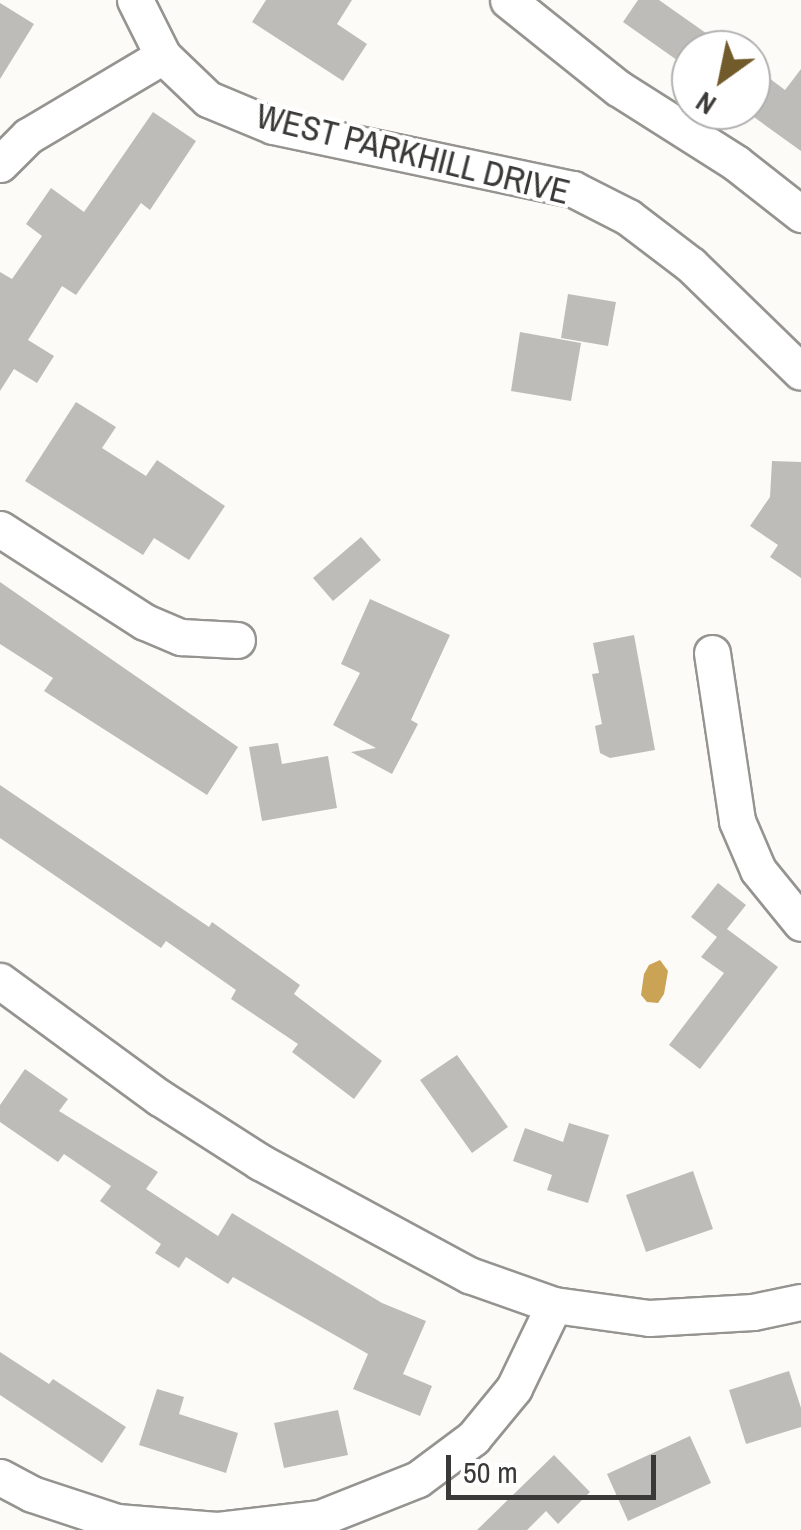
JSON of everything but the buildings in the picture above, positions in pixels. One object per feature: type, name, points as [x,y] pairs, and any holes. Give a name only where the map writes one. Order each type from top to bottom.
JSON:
[{"type":"street","name":"WEST PARKHILL DRIVE","points":[[134,0],[163,56],[208,98],[272,126],[573,190],[628,217],[691,265],[801,372]]},
{"type":"street","points":[[508,0],[618,88],[736,163],[801,214]]},
{"type":"street","points":[[0,164],[28,136],[163,56]]},
{"type":"street","points":[[0,529],[144,622],[182,636],[237,640]]},
{"type":"street","points":[[712,653],[738,820],[758,870],[801,923]]},
{"type":"street","points":[[0,982],[160,1098],[260,1162],[468,1275],[554,1305],[650,1318],[753,1312],[801,1302]]},
{"type":"street","points":[[0,1477],[32,1494],[117,1522],[218,1530],[320,1518],[418,1479],[473,1438],[514,1388],[554,1305]]},
{"type":"shaded area","points":[[660,960],[668,971],[664,994],[658,1003],[647,1002],[641,995],[644,974],[649,965]]}]
